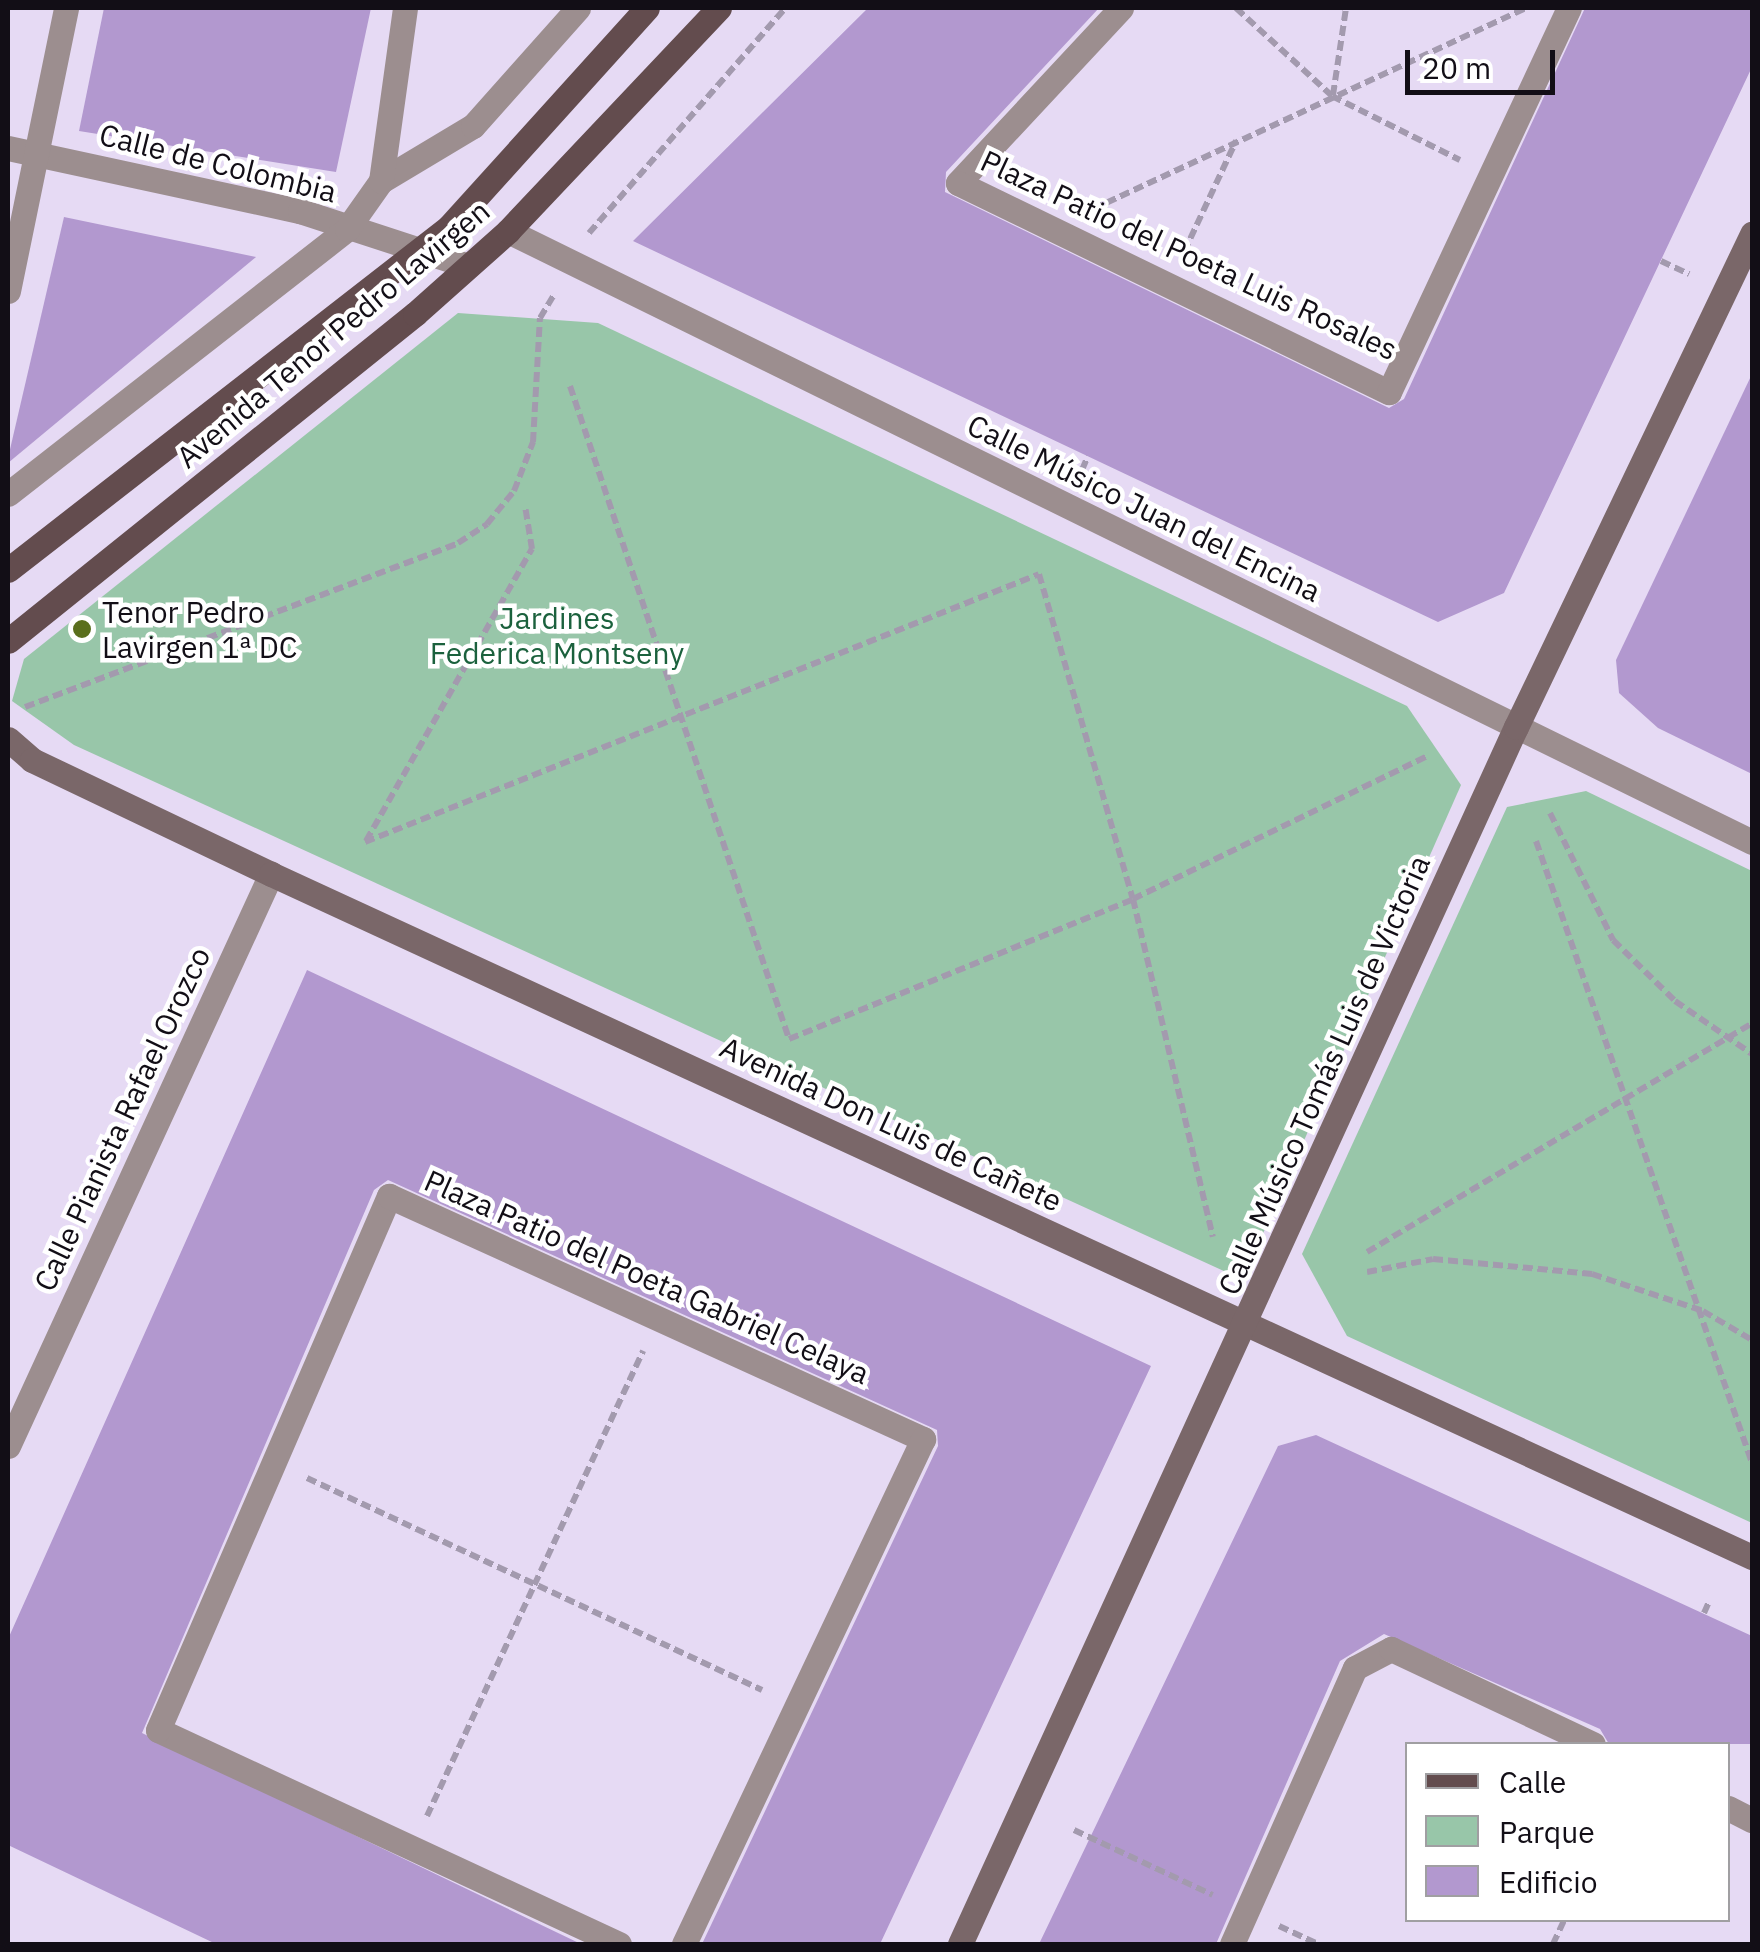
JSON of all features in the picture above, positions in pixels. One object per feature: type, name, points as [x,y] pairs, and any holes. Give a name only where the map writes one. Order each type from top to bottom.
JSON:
[{"type":"main road","name":"Avenida Tenor Pedro Lavirgen","points":[[8,570],[419,251],[647,8]]},
{"type":"main road","name":"Avenida Tenor Pedro Lavirgen","points":[[8,641],[508,231],[719,8]]},
{"type":"street","points":[[8,291],[66,8]]},
{"type":"street","points":[[381,181],[405,8]]},
{"type":"street","points":[[8,494],[348,229],[381,181],[473,126],[578,8]]},
{"type":"street","name":"Plaza Patio del Poeta Luis Rosales","points":[[1120,8],[958,183],[1388,392],[1570,8]]},
{"type":"street","name":"Calle de Colombia","points":[[8,148],[348,229],[468,266]]},
{"type":"street","name":"Calle Músico Juan del Encina","points":[[508,231],[1752,842]]},
{"type":"street","name":"Calle Músico Tomás Luis de Victoria","points":[[960,1944],[1248,1324],[1516,727],[1752,234]]},
{"type":"street","name":"Avenida Don Luis de Cañete","points":[[8,739],[32,760],[270,874],[1752,1557]]},
{"type":"street","name":"Calle Pianista Rafael Orozco","points":[[8,1446],[270,874]]},
{"type":"street","name":"Plaza Patio del Poeta Gabriel Celaya","points":[[619,1944],[158,1730],[389,1196],[923,1439],[684,1944]]},
{"type":"street","points":[[1232,1944],[1355,1668],[1391,1649],[1589,1742]]},
{"type":"path","points":[[8,714],[458,543],[487,524],[514,492],[533,442],[540,318],[596,220],[785,8]]},
{"type":"path","points":[[1236,8],[1332,96],[1491,175]]},
{"type":"path","points":[[1332,96],[1346,8]]},
{"type":"path","points":[[1074,218],[1527,8]]},
{"type":"path","points":[[1168,284],[1238,140]]},
{"type":"path","points":[[1661,260],[1689,274]]},
{"type":"path","points":[[570,386],[790,1039],[1134,899],[1427,756]]},
{"type":"path","points":[[1082,470],[1088,456]]},
{"type":"path","points":[[525,506],[532,549],[366,842],[1039,574],[1134,899],[1213,1237]]},
{"type":"path","points":[[1550,812],[1612,940],[1726,1039],[1752,1054]]},
{"type":"path","points":[[1536,841],[1703,1311],[1752,1463]]},
{"type":"path","points":[[1366,1252],[1752,1023]]},
{"type":"path","points":[[1368,1272],[1432,1259],[1506,1261],[1592,1274],[1703,1311],[1752,1340]]},
{"type":"path","points":[[412,1848],[659,1318]]},
{"type":"path","points":[[274,1464],[770,1694]]},
{"type":"path","points":[[1704,1613],[1709,1602]]},
{"type":"path","points":[[762,1712],[779,1676]]},
{"type":"path","points":[[1074,1830],[1318,1944]]},
{"type":"green space","name":"Jardines Federica Montseny","points":[[458,313],[598,323],[1407,706],[1461,785],[1249,1265],[1226,1272],[74,745],[12,701],[24,659]]},
{"type":"green space","points":[[1586,791],[1752,871],[1752,1523],[1347,1336],[1302,1254],[1507,807]]},
{"type":"building","points":[[104,8],[371,8],[336,172],[79,131]]},
{"type":"building","points":[[868,8],[1099,8],[946,172],[945,192],[1389,408],[1404,399],[1585,8],[1752,8],[1752,67],[1504,593],[1438,622],[633,241]]},
{"type":"building","points":[[64,217],[256,257],[8,463],[8,458]]},
{"type":"building","points":[[1752,374],[1752,774],[1658,728],[1619,693],[1616,660]]},
{"type":"building","points":[[307,970],[1151,1366],[880,1944],[702,1944],[938,1446],[937,1430],[388,1180],[374,1190],[142,1733],[581,1944],[216,1944],[8,1845],[8,1639]]},
{"type":"building","points":[[1316,1435],[1752,1636],[1752,1744],[1608,1742],[1600,1729],[1384,1634],[1340,1661],[1216,1944],[1039,1944],[1278,1446]]},
{"type":"place","name":"Tenor Pedro Lavirgen 1ª DC","points":[[82,629]]}]
